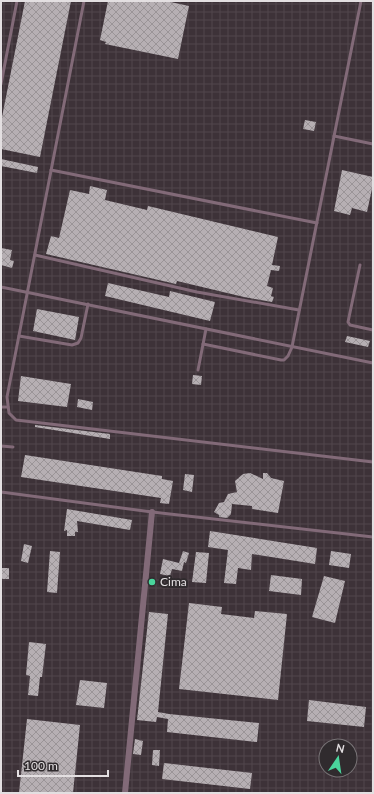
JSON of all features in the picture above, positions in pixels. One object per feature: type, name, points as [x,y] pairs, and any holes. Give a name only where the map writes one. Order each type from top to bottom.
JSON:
[{"type":"street","points":[[125,793],[152,512]]},
{"type":"lane","points":[[1,84],[17,1]]},
{"type":"lane","points":[[84,1],[7,397],[9,413],[16,420],[373,462]]},
{"type":"lane","points":[[203,344],[281,360],[284,360],[288,356],[292,347],[361,1]]},
{"type":"lane","points":[[334,136],[373,144]]},
{"type":"lane","points":[[51,170],[317,222]]},
{"type":"lane","points":[[35,255],[196,292],[299,310]]},
{"type":"lane","points":[[360,265],[348,322],[350,325],[373,330]]},
{"type":"lane","points":[[1,287],[373,363]]},
{"type":"lane","points":[[19,336],[72,345],[78,343],[81,338],[88,304]]},
{"type":"lane","points":[[198,370],[206,329]]},
{"type":"lane","points":[[1,407],[8,407]]},
{"type":"lane","points":[[1,446],[14,447]]},
{"type":"lane","points":[[1,492],[152,512],[373,537]]},
{"type":"shaded area","points":[[1,1],[373,1],[373,793],[1,793]]},
{"type":"building","points":[[25,1],[71,1],[40,157],[1,149],[1,122]]},
{"type":"building","points":[[108,1],[166,1],[189,6],[178,59],[105,44],[106,42],[100,40]]},
{"type":"building","points":[[305,120],[316,122],[314,131],[303,129]]},
{"type":"building","points":[[1,159],[38,167],[37,173],[1,166]]},
{"type":"building","points":[[342,170],[373,177],[367,212],[352,208],[350,215],[334,211]]},
{"type":"building","points":[[90,186],[107,190],[105,200],[147,210],[148,206],[278,237],[272,265],[280,266],[279,271],[271,270],[267,286],[273,288],[271,296],[274,297],[272,302],[177,281],[176,284],[46,254],[51,236],[59,238],[70,190],[89,194]]},
{"type":"building","points":[[1,248],[12,250],[10,260],[14,261],[12,268],[1,265]]},
{"type":"building","points":[[108,283],[169,297],[170,291],[215,302],[210,321],[105,296]]},
{"type":"building","points":[[37,309],[79,317],[75,340],[33,331]]},
{"type":"building","points":[[347,336],[370,341],[368,347],[345,342]]},
{"type":"building","points":[[193,375],[202,376],[201,385],[192,384]]},
{"type":"building","points":[[21,376],[71,384],[67,407],[18,401]]},
{"type":"building","points":[[78,399],[93,402],[92,410],[77,407]]},
{"type":"building","points":[[35,425],[110,434],[110,439],[35,427]]},
{"type":"building","points":[[25,455],[162,476],[162,479],[173,481],[169,504],[160,503],[161,498],[21,477]]},
{"type":"building","points":[[250,473],[263,479],[263,473],[267,473],[271,478],[284,481],[278,513],[252,509],[252,506],[232,504],[231,514],[227,518],[219,517],[219,515],[214,512],[219,503],[224,502],[228,494],[237,492],[235,481],[243,474]]},
{"type":"building","points":[[185,474],[194,475],[192,492],[183,490]]},
{"type":"building","points":[[67,509],[132,520],[130,530],[77,521],[78,532],[75,532],[75,536],[67,536],[67,530],[64,531]]},
{"type":"building","points":[[210,531],[317,548],[315,564],[252,554],[251,570],[238,568],[236,584],[224,583],[228,550],[208,547]]},
{"type":"building","points":[[24,544],[32,546],[28,563],[21,561]]},
{"type":"building","points":[[50,551],[60,552],[57,593],[47,592]]},
{"type":"building","points":[[183,551],[189,553],[186,563],[184,562],[182,571],[172,569],[170,576],[160,574],[163,559],[179,563]]},
{"type":"building","points":[[331,551],[351,554],[349,568],[329,565]]},
{"type":"building","points":[[196,552],[209,553],[206,583],[192,582]]},
{"type":"building","points":[[1,568],[9,568],[9,579],[1,579]]},
{"type":"building","points":[[271,575],[302,579],[301,595],[269,591]]},
{"type":"building","points":[[324,576],[345,581],[335,623],[312,617]]},
{"type":"building","points":[[189,603],[222,607],[221,614],[254,618],[255,611],[287,614],[278,700],[179,689]]},
{"type":"building","points":[[149,612],[168,614],[158,712],[259,723],[257,742],[167,732],[168,719],[157,717],[156,722],[137,720]]},
{"type":"building","points":[[29,642],[46,644],[38,696],[28,695],[30,676],[26,675]]},
{"type":"building","points":[[80,680],[107,683],[104,708],[76,705]]},
{"type":"building","points":[[309,700],[366,707],[364,727],[307,721]]},
{"type":"building","points":[[27,719],[80,725],[73,793],[19,793]]},
{"type":"building","points":[[135,739],[143,741],[141,755],[133,754]]},
{"type":"building","points":[[153,750],[160,750],[159,766],[152,765]]},
{"type":"building","points":[[164,763],[252,773],[250,789],[162,779]]},
{"type":"place","name":"Cima","points":[[152,582]]}]
